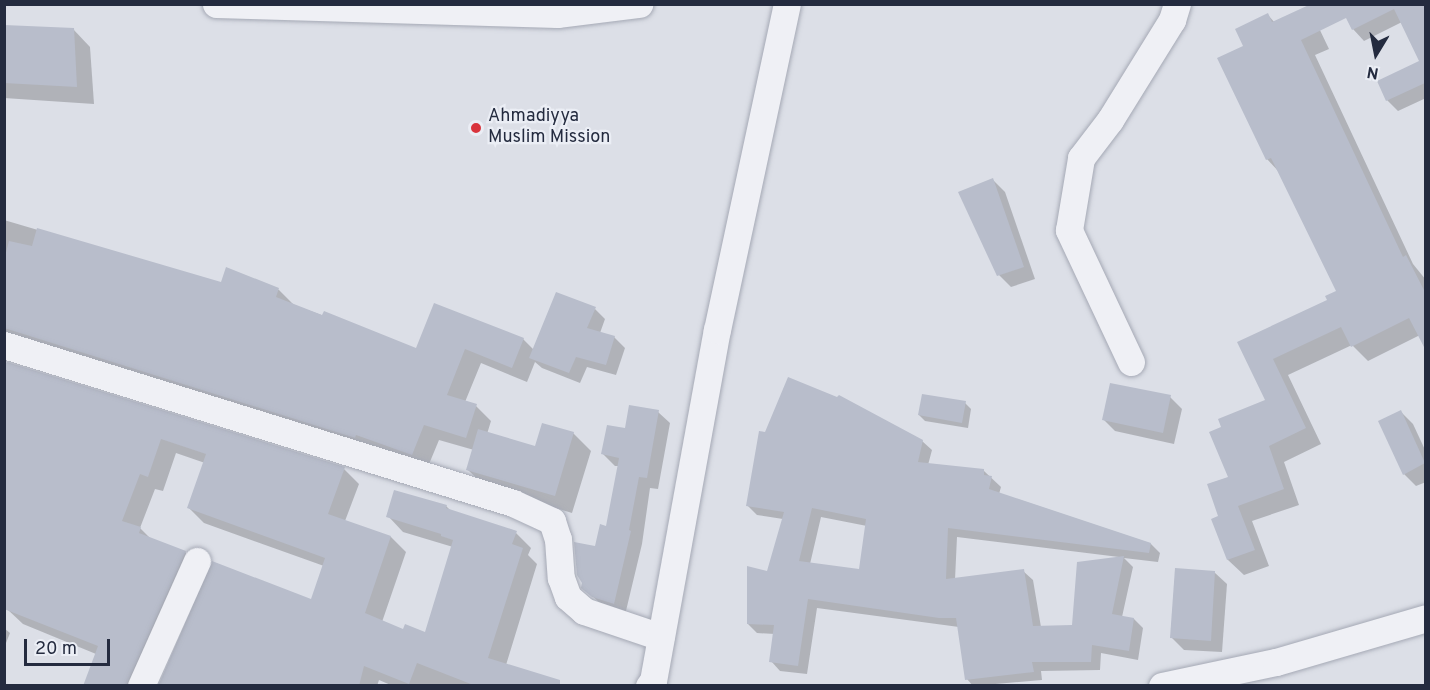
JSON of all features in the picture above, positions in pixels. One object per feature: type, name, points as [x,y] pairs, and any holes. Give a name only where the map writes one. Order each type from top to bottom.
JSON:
[{"type":"street","points":[[216,4],[557,14],[639,4]]},
{"type":"street","points":[[658,684],[661,637],[717,330],[787,4]]},
{"type":"street","points":[[1131,362],[1069,230],[1082,158],[1110,120],[1172,20],[1177,4]]},
{"type":"street","points":[[4,345],[513,503],[552,521],[558,538],[561,578],[568,597],[584,611],[661,637]]},
{"type":"street","points":[[141,686],[197,561]]},
{"type":"street","points":[[1162,686],[1276,662],[1425,618]]},
{"type":"building","points":[[1311,4],[1425,4],[1425,83],[1386,101],[1377,81],[1419,61],[1394,9],[1352,30],[1346,18],[1301,40],[1403,257],[1406,255],[1425,292],[1425,349],[1409,318],[1351,347],[1341,327],[1273,359],[1306,428],[1269,446],[1284,489],[1238,506],[1255,550],[1227,560],[1211,519],[1218,516],[1207,484],[1228,477],[1209,432],[1221,427],[1218,419],[1265,400],[1237,342],[1327,300],[1325,296],[1336,291],[1271,158],[1266,160],[1217,58],[1243,46],[1235,29],[1268,13],[1272,22]]},
{"type":"building","points":[[4,25],[74,28],[77,87],[4,83]]},
{"type":"building","points":[[993,178],[1024,267],[997,276],[958,192]]},
{"type":"building","points":[[37,228],[221,282],[226,267],[279,288],[276,297],[322,315],[324,311],[416,348],[434,303],[524,338],[512,368],[465,349],[447,395],[477,404],[466,438],[424,425],[412,455],[356,435],[355,438],[4,328],[4,260],[9,241],[32,246]]},
{"type":"building","points":[[556,292],[596,307],[587,328],[615,336],[606,365],[576,357],[569,373],[529,358]]},
{"type":"building","points":[[7,362],[345,467],[328,514],[391,536],[365,613],[403,629],[405,624],[425,632],[453,540],[386,517],[394,490],[447,505],[446,508],[517,531],[512,544],[523,548],[488,658],[560,680],[560,686],[476,686],[417,663],[409,684],[364,666],[359,686],[158,686],[212,561],[311,599],[325,558],[187,508],[206,454],[161,439],[148,477],[140,474],[122,521],[141,527],[139,533],[186,551],[126,686],[83,686],[98,646],[4,609],[4,367]]},
{"type":"building","points":[[788,377],[837,397],[839,395],[923,440],[918,462],[984,469],[984,475],[992,476],[989,489],[1151,543],[1149,553],[948,528],[946,579],[1024,569],[1033,626],[1072,625],[1077,562],[1124,556],[1112,614],[1134,618],[1129,651],[1092,645],[1091,662],[1032,662],[1034,672],[965,680],[956,618],[939,618],[808,599],[798,666],[769,662],[774,625],[747,624],[747,566],[767,571],[784,512],[746,506],[759,431],[765,432]],"holes":[[[812,508],[866,519],[859,569],[799,561]]]},
{"type":"building","points":[[1110,383],[1171,395],[1163,433],[1102,420]]},
{"type":"building","points":[[922,394],[966,401],[962,423],[918,415]]},
{"type":"building","points":[[629,405],[659,410],[647,478],[639,477],[629,530],[631,531],[614,604],[592,597],[581,588],[582,583],[577,575],[574,542],[595,546],[600,524],[606,526],[619,458],[601,454],[607,425],[625,428]]},
{"type":"building","points":[[1401,410],[1425,463],[1403,475],[1378,421]]},
{"type":"building","points":[[542,423],[574,432],[555,496],[466,470],[478,429],[535,446]]},
{"type":"building","points":[[1175,568],[1215,571],[1211,641],[1170,638]]},
{"type":"place","name":"Ahmadiyya Muslim Mission","points":[[476,128]]}]
